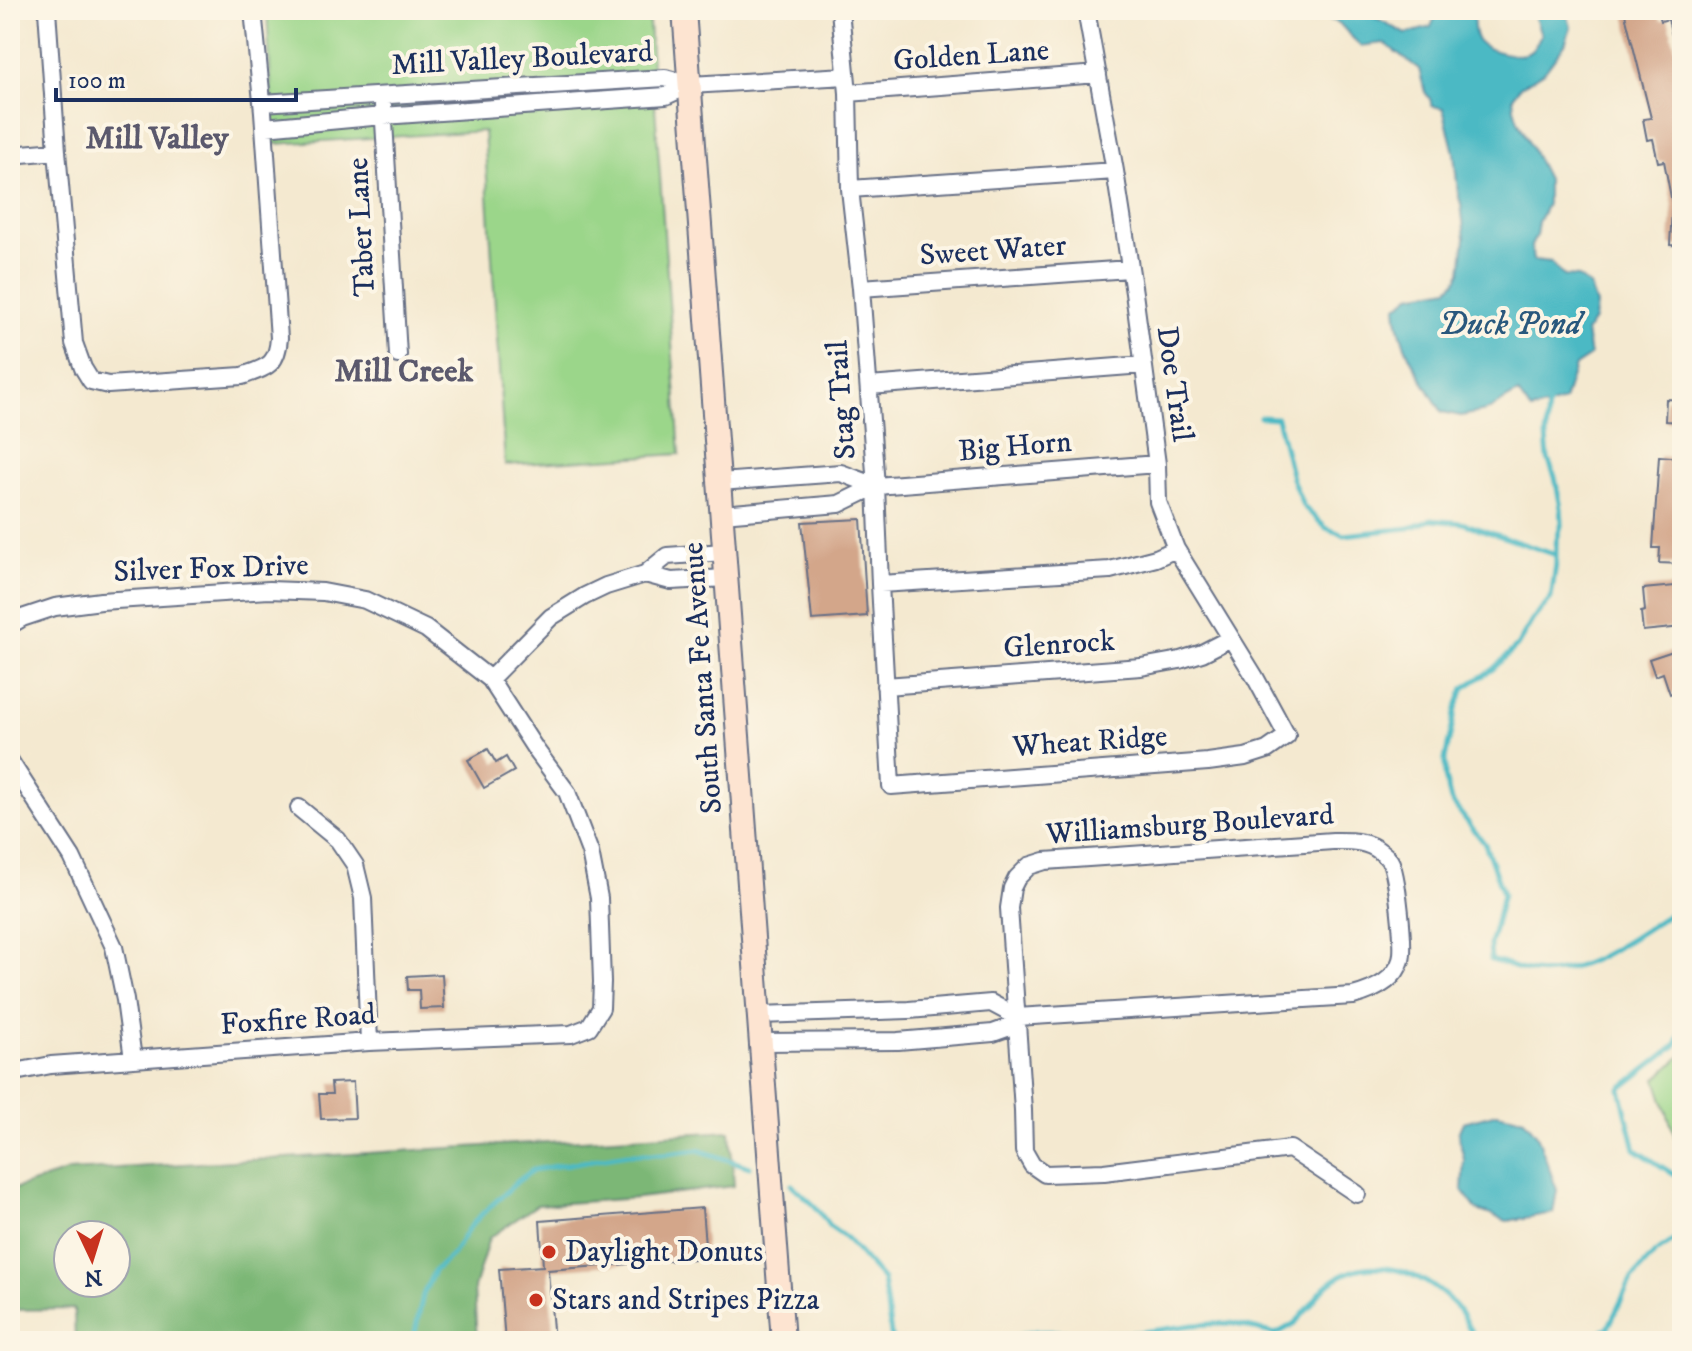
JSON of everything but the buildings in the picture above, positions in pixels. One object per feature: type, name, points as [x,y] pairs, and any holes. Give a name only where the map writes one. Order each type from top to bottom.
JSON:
[{"type":"main road","name":"South Santa Fe Avenue","points":[[684,10],[783,1341]]},
{"type":"street","points":[[47,10],[74,343],[91,381],[108,385],[242,376],[263,369],[273,362],[278,351],[264,127],[253,10]]},
{"type":"street","name":"Stag Trail","points":[[840,10],[848,93],[850,189],[876,486],[891,786]]},
{"type":"street","name":"Doe Trail","points":[[1086,10],[1115,171],[1157,464],[1158,502],[1176,549],[1255,677],[1287,736]]},
{"type":"street","name":"Golden Lane","points":[[848,93],[1098,74]]},
{"type":"street","points":[[690,85],[846,76]]},
{"type":"street","name":"Mill Valley Boulevard","points":[[262,103],[665,78],[690,85]]},
{"type":"street","name":"Mill Valley Boulevard","points":[[264,127],[666,96],[690,85]]},
{"type":"street","name":"Taber Lane","points":[[382,95],[398,355]]},
{"type":"street","points":[[10,155],[57,151]]},
{"type":"street","points":[[850,189],[1115,171]]},
{"type":"street","name":"Sweet Water","points":[[861,288],[1129,269]]},
{"type":"street","points":[[869,386],[1143,365]]},
{"type":"street","name":"Big Horn","points":[[722,514],[839,504],[876,486],[1157,464]]},
{"type":"street","name":"Big Horn","points":[[720,482],[841,473],[876,486]]},
{"type":"street","points":[[786,478],[788,509]]},
{"type":"street","points":[[880,584],[1110,570],[1156,558],[1176,549]]},
{"type":"street","points":[[490,679],[551,617],[585,596],[645,574],[667,556],[724,552]]},
{"type":"street","points":[[645,574],[671,581],[726,578]]},
{"type":"street","name":"Silver Fox Drive","points":[[10,625],[55,607],[269,590],[323,592],[365,600],[426,629],[490,679],[567,792],[590,852],[599,898],[601,1008],[589,1027]]},
{"type":"street","name":"Glenrock","points":[[885,686],[1141,667],[1202,653],[1231,638]]},
{"type":"street","name":"Wheat Ridge","points":[[891,786],[1232,759],[1267,750],[1287,736]]},
{"type":"street","points":[[10,761],[72,857],[114,947],[133,1059]]},
{"type":"street","points":[[299,808],[338,840],[355,865],[363,898],[369,1042]]},
{"type":"street","name":"Williamsburg Boulevard","points":[[758,1015],[991,1003],[1017,1017],[1353,996],[1371,991],[1389,979],[1401,961],[1397,896],[1390,861],[1378,849],[1357,841],[1045,861],[1029,866],[1017,878],[1010,897],[1017,1017],[1024,1151],[1032,1165],[1045,1174],[1104,1172],[1290,1149],[1357,1194]]},
{"type":"street","points":[[921,1009],[928,1038]]},
{"type":"street","points":[[817,1012],[830,1041]]},
{"type":"street","name":"Williamsburg Boulevard","points":[[760,1042],[898,1041],[993,1033],[1007,1028],[1017,1017]]},
{"type":"street","name":"Foxfire Road","points":[[10,1073],[51,1065],[369,1042],[571,1034],[589,1027]]},
{"type":"green space","points":[[267,10],[648,10],[680,454],[505,465],[484,131],[274,144]]},
{"type":"green space","points":[[1682,1055],[1682,1149],[1678,1146],[1656,1079]]},
{"type":"green space","points":[[730,1131],[734,1186],[638,1198],[537,1205],[489,1238],[474,1288],[477,1341],[75,1341],[74,1309],[10,1310],[10,1190],[69,1171]]},
{"type":"water","name":"Duck Pond","points":[[1307,10],[1362,10],[1406,34],[1431,27],[1438,10],[1475,10],[1475,34],[1482,45],[1520,55],[1533,49],[1541,34],[1532,10],[1566,10],[1571,27],[1565,44],[1545,71],[1520,87],[1513,97],[1518,121],[1547,179],[1547,204],[1531,246],[1533,260],[1551,262],[1563,276],[1578,277],[1590,286],[1596,305],[1594,320],[1586,332],[1590,356],[1575,366],[1564,401],[1531,411],[1518,393],[1486,411],[1461,416],[1442,412],[1406,349],[1396,307],[1411,295],[1449,288],[1461,272],[1465,238],[1454,153],[1443,108],[1432,106],[1419,69],[1384,43],[1360,46],[1339,23]]},
{"type":"water","points":[[1497,1113],[1524,1119],[1537,1135],[1557,1190],[1553,1213],[1507,1221],[1477,1210],[1462,1190],[1464,1159],[1458,1133],[1463,1122]]},
{"type":"waterway","points":[[1548,402],[1548,459],[1555,477],[1562,522],[1556,543],[1551,598],[1533,619],[1517,646],[1493,669],[1464,688],[1445,759],[1445,777],[1451,801],[1485,844],[1503,894],[1490,945],[1491,960],[1533,972],[1570,969],[1606,954],[1673,912],[1682,910]]},
{"type":"waterway","points":[[1260,417],[1277,418],[1292,478],[1303,506],[1326,528],[1344,535],[1409,528],[1431,520],[1462,523],[1556,555]]},
{"type":"waterway","points":[[1682,1029],[1676,1045],[1620,1089],[1635,1149],[1673,1174],[1682,1176]]},
{"type":"waterway","points":[[410,1341],[414,1337],[423,1295],[434,1271],[453,1254],[468,1229],[483,1213],[533,1170],[628,1154],[698,1150],[750,1167]]},
{"type":"waterway","points":[[792,1185],[883,1280],[892,1341]]},
{"type":"waterway","points":[[1587,1341],[1608,1328],[1631,1280],[1655,1253],[1682,1235]]},
{"type":"waterway","points":[[998,1341],[1036,1331],[1135,1333],[1231,1323],[1276,1334],[1297,1321],[1330,1283],[1345,1274],[1378,1267],[1411,1275],[1441,1292],[1457,1308],[1477,1341]]},
{"type":"place","name":"Daylight Donuts","points":[[549,1252]]},
{"type":"place","name":"Stars and Stripes Pizza","points":[[536,1300]]},
{"type":"district","name":"Mill Valley","points":[[157,139]]},
{"type":"district","name":"Mill Creek","points":[[404,372]]}]
